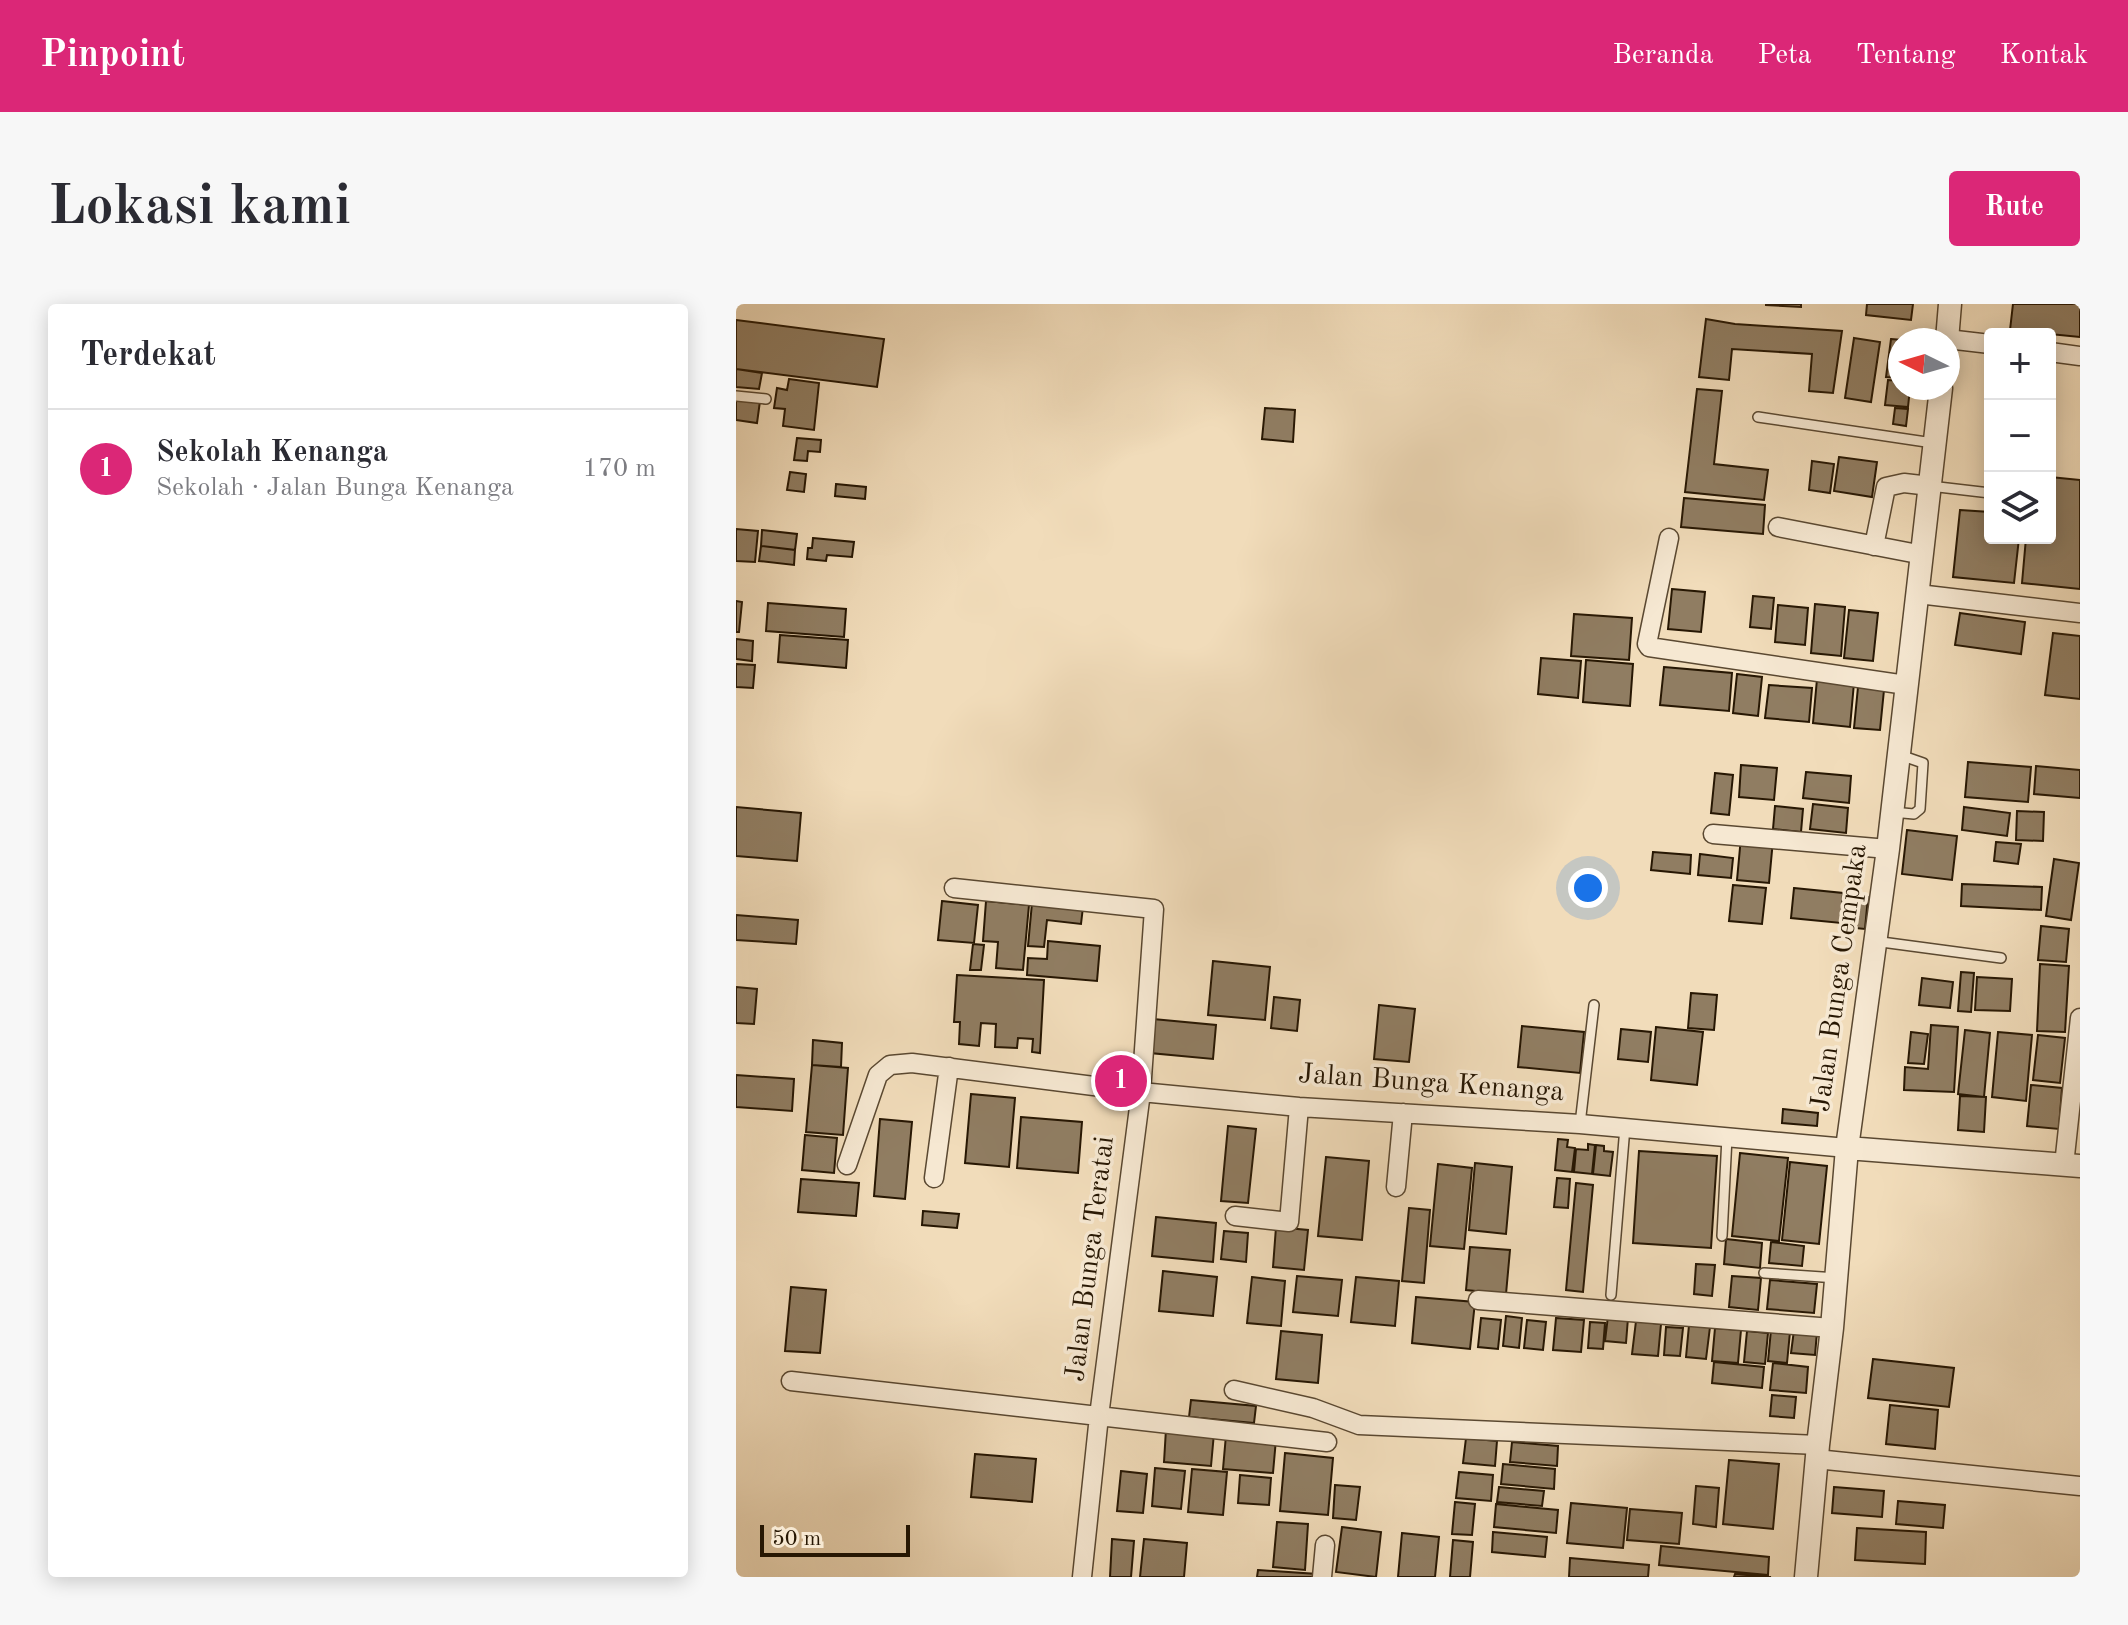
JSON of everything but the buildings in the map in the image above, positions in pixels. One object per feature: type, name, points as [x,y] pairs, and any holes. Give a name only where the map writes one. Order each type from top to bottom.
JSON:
[{"type":"street","points":[[1948,328],[1950,304]]},
{"type":"street","points":[[1960,341],[1984,343]]},
{"type":"street","points":[[2056,353],[2080,356]]},
{"type":"street","name":"Jalan Bunga Cempaka","points":[[1806,1577],[1837,1278],[1847,1148],[1888,849],[1940,400]]},
{"type":"street","points":[[1874,546],[1886,487],[1904,483],[1930,486]]},
{"type":"street","points":[[1778,527],[1923,555]]},
{"type":"street","points":[[1669,538],[1647,644],[1649,647],[1906,685]]},
{"type":"street","points":[[1918,594],[2080,613]]},
{"type":"street","points":[[1713,834],[1888,849]]},
{"type":"street","name":"Jalan Bunga Teratai","points":[[954,888],[1154,909],[1141,1092],[1099,1416],[1082,1577]]},
{"type":"street","points":[[2072,1165],[2080,1018]]},
{"type":"street","name":"Jalan Bunga Kenanga","points":[[847,1165],[878,1075],[890,1065],[912,1063],[1141,1092],[1299,1107],[1625,1127],[2072,1165]]},
{"type":"street","points":[[934,1178],[949,1067]]},
{"type":"street","points":[[1235,1216],[1289,1222],[1299,1107]]},
{"type":"street","points":[[1396,1187],[1403,1113]]},
{"type":"street","points":[[1478,1300],[1832,1328]]},
{"type":"street","points":[[791,1381],[1327,1442]]},
{"type":"street","points":[[1234,1390],[1313,1408],[1359,1425],[1817,1452],[2080,1486]]},
{"type":"street","points":[[1322,1577],[1325,1545]]},
{"type":"lane","points":[[736,396],[766,399]]},
{"type":"lane","points":[[1758,417],[1935,443]]},
{"type":"lane","points":[[1930,486],[1984,492]]},
{"type":"lane","points":[[1874,941],[2001,958]]},
{"type":"lane","points":[[1580,1124],[1594,1005]]},
{"type":"lane","points":[[1611,1295],[1625,1127]]},
{"type":"lane","points":[[1722,1236],[1727,1137]]},
{"type":"lane","points":[[1764,1273],[1837,1278]]},
{"type":"place","name":"Sekolah Kenanga","points":[[1121,1081]]}]
